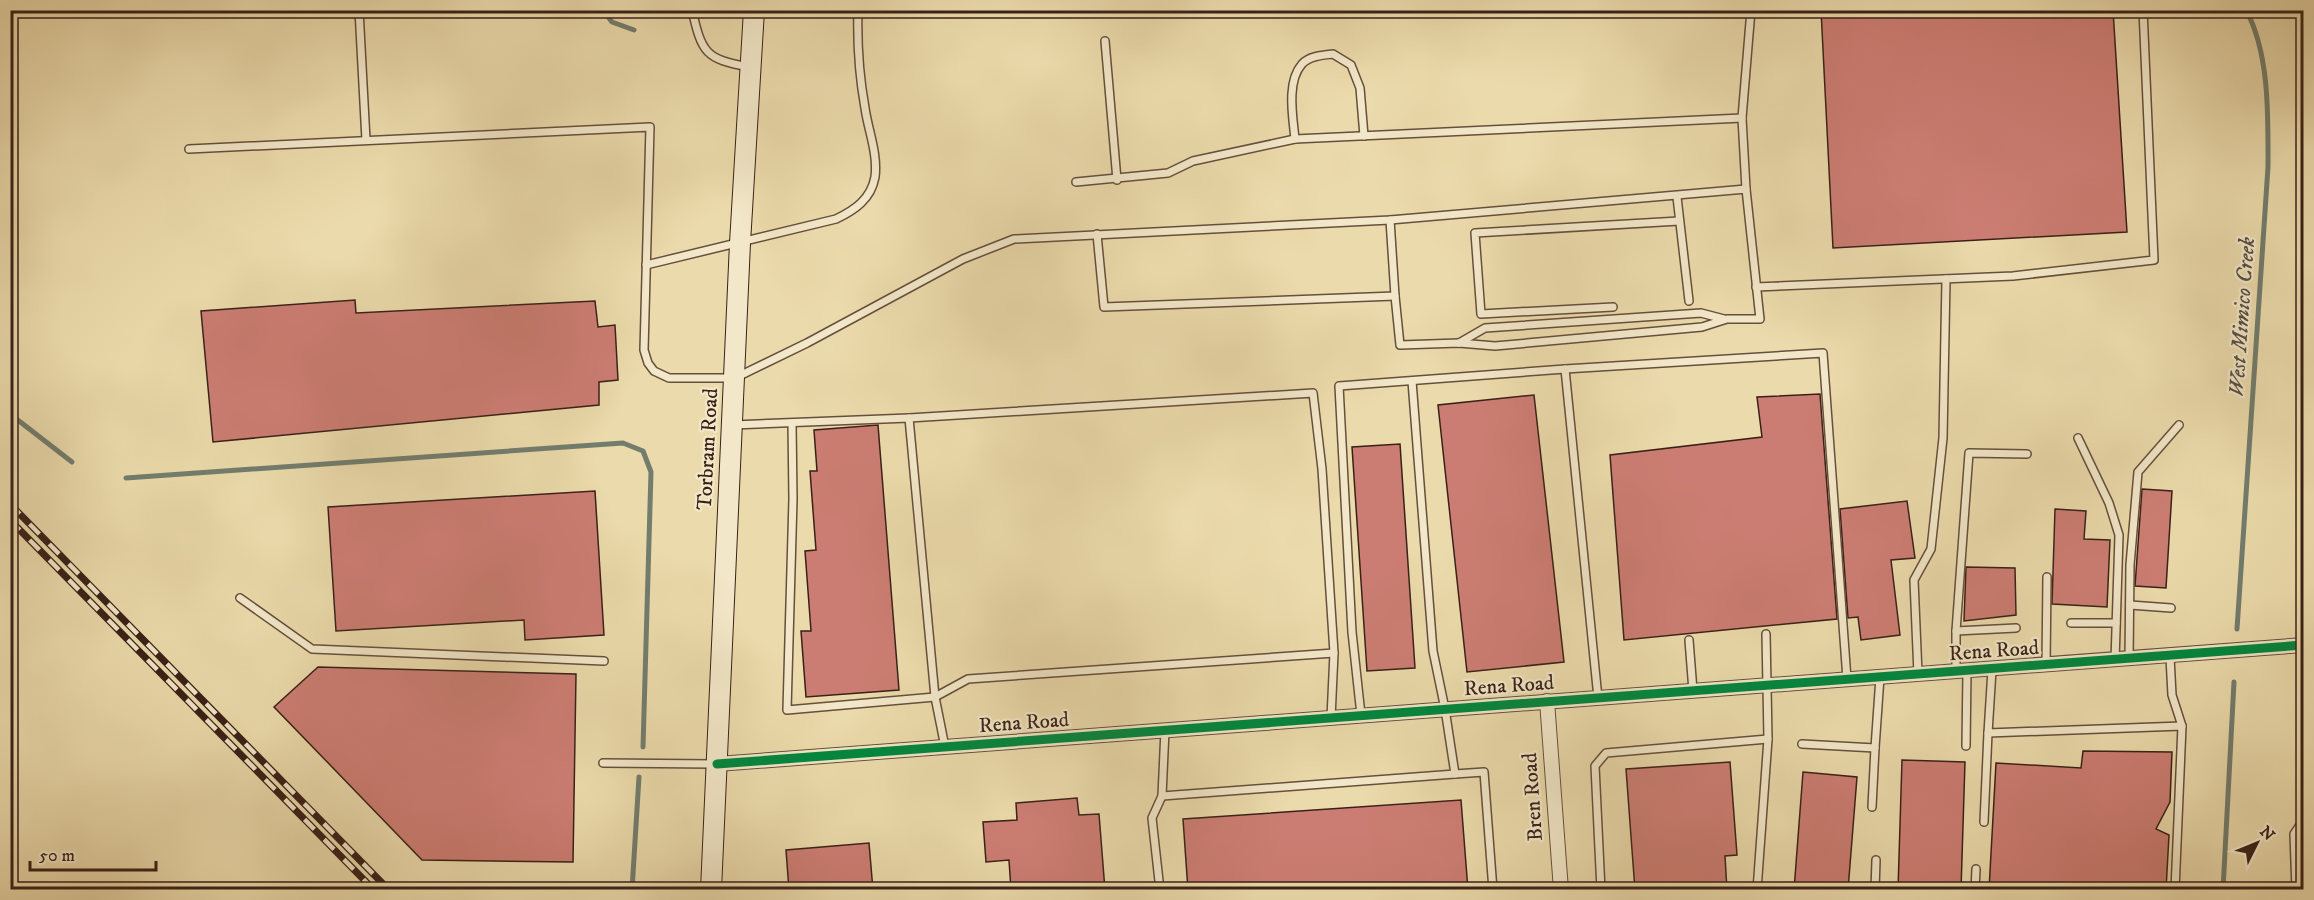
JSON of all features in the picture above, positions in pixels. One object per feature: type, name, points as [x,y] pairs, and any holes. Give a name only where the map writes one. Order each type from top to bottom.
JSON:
[{"type":"main road","name":"Torbram Road","points":[[711,890],[740,243],[754,10]]},
{"type":"street","name":"Rena Road","points":[[717,764],[1693,690],[2122,661],[2304,645]]},
{"type":"street","name":"Bren Road","points":[[1547,701],[1561,890]]},
{"type":"lane","points":[[359,10],[366,140]]},
{"type":"lane","points":[[692,10],[699,43],[719,62],[751,67]]},
{"type":"lane","points":[[645,265],[836,219],[855,209],[866,198],[875,178],[875,155],[856,53],[858,10]]},
{"type":"lane","points":[[1390,220],[1400,345],[1459,343],[1495,346],[1702,327],[1727,320],[1760,319],[1746,189],[1742,118],[1751,10]]},
{"type":"lane","points":[[1756,287],[2013,276],[2154,260],[2143,10]]},
{"type":"lane","points":[[1105,40],[1117,180]]},
{"type":"lane","points":[[1295,140],[1293,83],[1302,64],[1315,56],[1333,54],[1351,65],[1360,88],[1364,136]]},
{"type":"lane","points":[[1076,182],[1117,180],[1168,173],[1193,161],[1295,140],[1742,118]]},
{"type":"lane","points":[[189,149],[650,127],[644,350],[648,363],[654,371],[669,378],[735,378],[807,343],[985,249],[1014,239],[1390,220],[1677,197],[1746,189]]},
{"type":"lane","points":[[1677,197],[1689,301]]},
{"type":"lane","points":[[1613,307],[1481,314],[1475,233],[1679,221]]},
{"type":"lane","points":[[1097,234],[1104,307],[1395,296]]},
{"type":"lane","points":[[1918,674],[1914,580],[1931,549],[1943,438],[1946,279]]},
{"type":"lane","points":[[1459,343],[1485,328],[1701,314],[1727,320]]},
{"type":"lane","points":[[1361,715],[1352,632],[1339,386],[1565,369],[1823,353],[1847,679]]},
{"type":"lane","points":[[1565,369],[1598,698]]},
{"type":"lane","points":[[1412,381],[1432,651],[1445,709],[1455,774]]},
{"type":"lane","points":[[733,425],[909,418],[1313,393],[1322,469],[1334,653],[1331,718]]},
{"type":"lane","points":[[909,418],[935,697],[945,747]]},
{"type":"lane","points":[[792,423],[793,499],[787,711],[935,697],[968,680],[1334,653]]},
{"type":"lane","points":[[2122,661],[2130,605],[2138,472],[2180,425]]},
{"type":"lane","points":[[2078,438],[2109,502],[2119,536],[2116,622],[2122,661]]},
{"type":"lane","points":[[1966,746],[1962,671],[1956,631],[1969,453],[2027,454]]},
{"type":"lane","points":[[2046,666],[2047,577]]},
{"type":"lane","points":[[240,598],[312,649],[604,662]]},
{"type":"lane","points":[[2130,605],[2171,608]]},
{"type":"lane","points":[[2071,624],[2116,622]]},
{"type":"lane","points":[[1956,631],[2016,628]]},
{"type":"lane","points":[[1757,890],[1768,739],[1769,685],[1766,633]]},
{"type":"lane","points":[[1689,640],[1693,690]]},
{"type":"lane","points":[[2170,657],[2172,695],[2182,726],[2175,890]]},
{"type":"lane","points":[[1984,822],[1992,670]]},
{"type":"lane","points":[[1872,807],[1880,677]]},
{"type":"lane","points":[[1988,734],[2182,726]]},
{"type":"lane","points":[[1160,890],[1152,818],[1162,796],[1165,730]]},
{"type":"lane","points":[[1601,890],[1595,766],[1606,753],[1768,739]]},
{"type":"lane","points":[[1802,744],[1875,748]]},
{"type":"lane","points":[[603,763],[717,764]]},
{"type":"lane","points":[[1162,796],[1484,772],[1493,890]]},
{"type":"lane","points":[[2296,890],[2294,834],[2304,819]]},
{"type":"lane","points":[[1875,890],[1876,860]]},
{"type":"lane","points":[[1975,890],[1976,869]]},
{"type":"building","points":[[1821,10],[2113,10],[2127,232],[1833,248]]},
{"type":"building","points":[[355,300],[356,313],[595,301],[598,327],[615,325],[618,380],[599,382],[599,405],[213,442],[201,311]]},
{"type":"building","points":[[1820,394],[1837,619],[1624,640],[1610,455],[1762,437],[1757,397]]},
{"type":"building","points":[[1534,395],[1564,662],[1467,672],[1438,405]]},
{"type":"building","points":[[878,425],[899,690],[806,697],[801,631],[811,631],[805,551],[816,550],[810,471],[817,471],[814,430]]},
{"type":"building","points":[[1400,444],[1415,668],[1367,671],[1352,447]]},
{"type":"building","points":[[2142,489],[2172,491],[2166,588],[2135,586]]},
{"type":"building","points":[[595,491],[604,635],[525,640],[524,620],[336,631],[328,507]]},
{"type":"building","points":[[1907,501],[1915,558],[1891,560],[1900,635],[1861,640],[1858,617],[1848,618],[1840,509]]},
{"type":"building","points":[[2055,509],[2086,511],[2084,539],[2110,540],[2107,607],[2052,604]]},
{"type":"building","points":[[1966,567],[2015,568],[2016,615],[1964,621]]},
{"type":"building","points":[[318,667],[576,674],[573,862],[422,860],[274,707]]},
{"type":"building","points":[[2083,751],[2172,752],[2170,802],[2156,829],[2169,835],[2166,890],[1989,890],[1996,763],[2081,768]]},
{"type":"building","points":[[1902,760],[1965,762],[1961,890],[1898,890]]},
{"type":"building","points":[[1730,762],[1737,855],[1725,856],[1727,890],[1635,890],[1626,769]]},
{"type":"building","points":[[1803,772],[1857,777],[1848,890],[1794,890]]},
{"type":"building","points":[[1077,798],[1079,815],[1099,814],[1105,890],[1011,890],[1009,860],[986,862],[983,822],[1017,820],[1016,803]]},
{"type":"building","points":[[1461,800],[1468,890],[1188,890],[1183,819]]},
{"type":"building","points":[[869,843],[873,890],[789,890],[786,850]]},
{"type":"waterway","points":[[603,10],[612,22],[634,30]]},
{"type":"waterway","name":"West Mimico Creek","points":[[2237,629],[2268,167],[2264,66],[2254,27],[2246,10]]},
{"type":"waterway","points":[[10,414],[72,462]]},
{"type":"waterway","points":[[126,478],[623,443],[643,451],[651,472],[643,747]]},
{"type":"waterway","name":"West Mimico Creek","points":[[2223,890],[2234,682]]},
{"type":"waterway","points":[[632,890],[639,777]]},
{"type":"railway","points":[[10,504],[389,890]]},
{"type":"railway","points":[[10,520],[374,890]]},
{"type":"cycle path","points":[[717,764],[2304,645]]}]
